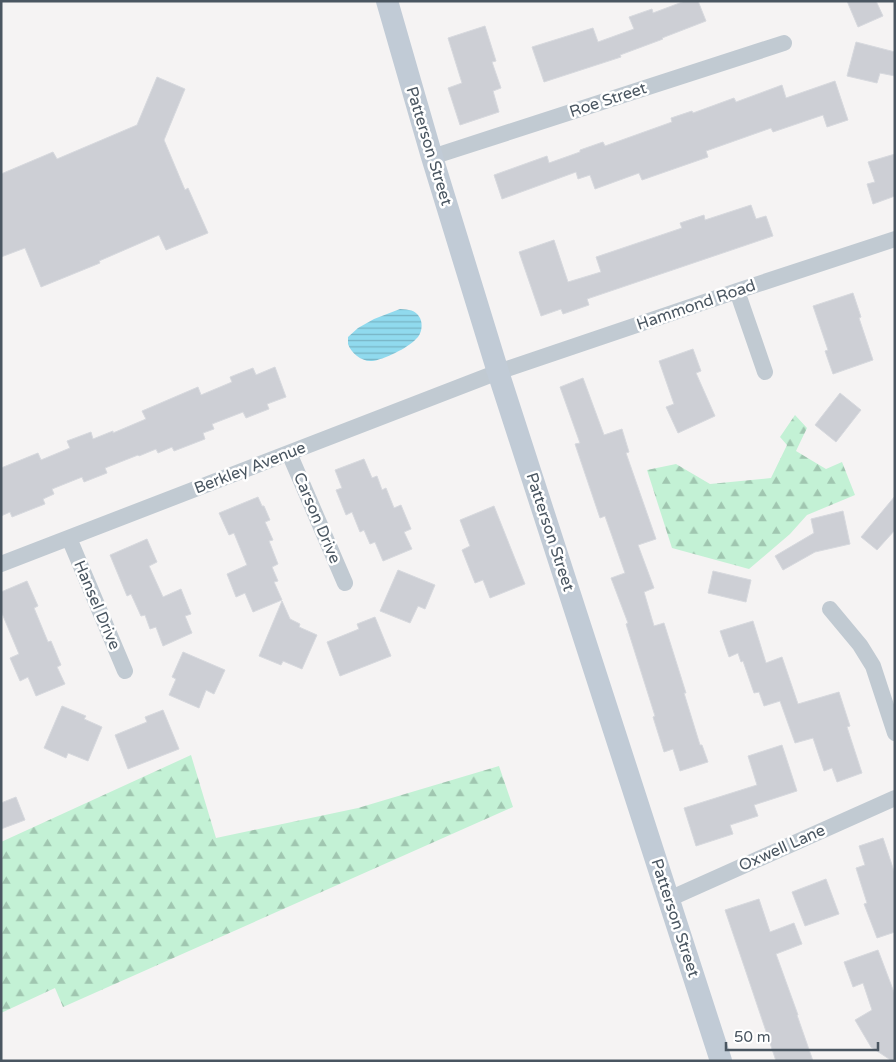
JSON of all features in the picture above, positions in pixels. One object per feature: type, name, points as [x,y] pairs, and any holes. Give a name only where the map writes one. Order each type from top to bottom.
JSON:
[{"type":"street","name":"Patterson Street","points":[[387,1],[432,158],[498,372],[721,1061]]},
{"type":"street","name":"Roe Street","points":[[432,158],[784,43]]},
{"type":"street","name":"Hammond Road","points":[[498,372],[895,239]]},
{"type":"street","points":[[737,291],[765,372]]},
{"type":"street","name":"Berkley Avenue","points":[[1,564],[498,372]]},
{"type":"street","name":"Carson Drive","points":[[289,453],[345,583]]},
{"type":"street","name":"Hansel Drive","points":[[69,538],[124,671]]},
{"type":"street","points":[[830,609],[860,645],[873,666],[895,733]]},
{"type":"street","name":"Oxwell Lane","points":[[669,899],[895,798]]},
{"type":"green space","points":[[795,415],[807,428],[796,451],[826,469],[842,462],[855,495],[807,515],[790,534],[749,569],[672,548],[647,470],[676,464],[710,484],[771,478],[787,445],[780,437]]},
{"type":"green space","points":[[191,755],[216,838],[358,808],[499,766],[513,807],[63,1007],[55,988],[1,1013],[1,842]]},
{"type":"water","points":[[400,309],[414,311],[420,318],[421,329],[416,339],[401,350],[377,360],[364,360],[354,354],[349,347],[348,337],[358,328],[374,319]]},
{"type":"building","points":[[685,1],[698,1],[706,21],[620,55],[621,57],[544,82],[532,47],[593,28],[598,42],[634,29],[629,17],[652,9],[653,13]]},
{"type":"building","points":[[847,1],[876,1],[883,16],[858,27]]},
{"type":"building","points":[[485,26],[496,61],[492,62],[501,88],[493,91],[499,112],[460,125],[448,88],[462,83],[448,38]]},
{"type":"building","points":[[856,42],[895,52],[895,76],[880,73],[877,83],[847,76]]},
{"type":"building","points":[[157,77],[185,89],[164,140],[185,190],[188,188],[208,233],[166,250],[159,235],[99,261],[100,263],[41,287],[25,248],[1,257],[1,174],[53,152],[57,159],[137,125]]},
{"type":"building","points":[[835,81],[848,120],[827,127],[823,115],[773,132],[771,128],[706,151],[708,157],[642,180],[639,173],[595,189],[590,175],[578,179],[576,172],[502,199],[494,175],[547,156],[549,163],[603,142],[605,146],[672,122],[671,118],[692,111],[693,113],[734,98],[736,102],[782,85],[786,98]]},
{"type":"building","points":[[895,154],[895,196],[873,204],[867,184],[875,182],[868,162]]},
{"type":"building","points":[[751,205],[756,219],[766,216],[773,236],[587,299],[589,305],[563,314],[561,309],[541,316],[519,252],[554,240],[568,282],[601,272],[596,257],[682,228],[680,223],[704,215],[705,220]]},
{"type":"building","points":[[853,293],[873,360],[833,374],[825,351],[828,350],[813,306]]},
{"type":"building","points":[[693,349],[701,371],[696,373],[715,416],[678,433],[666,407],[674,404],[659,361]]},
{"type":"building","points":[[275,367],[286,397],[267,404],[269,409],[246,418],[243,412],[212,424],[214,429],[203,433],[205,439],[174,451],[172,447],[158,453],[156,449],[138,455],[105,468],[107,473],[84,482],[82,477],[52,489],[54,494],[43,499],[45,504],[12,517],[10,512],[1,516],[1,468],[38,453],[41,460],[70,448],[67,441],[91,432],[93,439],[113,431],[113,433],[146,419],[142,411],[198,387],[201,395],[232,382],[230,377],[253,368],[256,375]]},
{"type":"building","points":[[583,378],[604,435],[622,429],[629,452],[626,453],[656,539],[638,545],[654,588],[644,592],[654,626],[664,623],[700,745],[702,745],[708,762],[680,771],[673,749],[664,752],[653,717],[655,716],[626,624],[628,623],[611,578],[625,573],[605,516],[600,518],[575,444],[580,443],[560,387]]},
{"type":"building","points":[[840,393],[861,410],[836,442],[815,425]]},
{"type":"building","points":[[364,459],[372,478],[377,476],[382,490],[386,488],[394,508],[401,505],[411,529],[404,532],[412,549],[383,561],[375,542],[370,544],[364,530],[360,532],[352,512],[346,515],[336,490],[342,488],[335,470]]},
{"type":"building","points":[[895,496],[895,530],[877,550],[861,537]]},
{"type":"building","points":[[258,497],[270,520],[265,522],[273,540],[269,541],[278,564],[272,567],[278,581],[274,582],[282,600],[253,612],[245,593],[236,597],[227,574],[247,565],[234,533],[229,535],[219,513]]},
{"type":"building","points":[[494,506],[525,584],[490,598],[483,580],[475,583],[462,550],[470,546],[460,520]]},
{"type":"building","points":[[843,511],[850,544],[815,552],[783,570],[775,556],[814,533],[811,519]]},
{"type":"building","points":[[147,539],[157,562],[149,566],[163,597],[181,589],[191,614],[185,616],[192,633],[163,646],[156,627],[150,629],[145,615],[141,616],[131,594],[127,596],[110,555]]},
{"type":"building","points":[[398,570],[435,585],[425,609],[418,606],[410,623],[380,611]]},
{"type":"building","points":[[713,571],[751,580],[746,602],[708,593]]},
{"type":"building","points":[[27,581],[38,606],[34,608],[48,642],[51,641],[61,665],[57,667],[65,684],[36,696],[28,677],[20,681],[10,658],[19,654],[1,611],[1,592]]},
{"type":"building","points":[[282,601],[290,619],[300,624],[299,627],[317,635],[302,669],[283,661],[281,665],[259,656]]},
{"type":"building","points":[[375,617],[391,656],[340,676],[327,642],[359,629],[357,624]]},
{"type":"building","points":[[753,621],[766,663],[782,657],[798,704],[839,692],[850,726],[847,727],[862,773],[837,782],[832,768],[824,771],[813,738],[795,743],[780,701],[764,706],[759,692],[754,693],[743,661],[741,662],[738,653],[729,657],[720,631]]},
{"type":"building","points":[[183,652],[225,670],[214,694],[206,690],[199,708],[169,695],[176,679],[172,677]]},
{"type":"building","points":[[62,706],[86,716],[84,719],[102,727],[88,761],[68,753],[66,758],[44,748]]},
{"type":"building","points":[[163,710],[179,749],[128,769],[115,735],[147,722],[145,717]]},
{"type":"building","points":[[782,745],[797,791],[754,805],[758,816],[730,825],[733,834],[696,846],[684,808],[757,785],[748,756]]},
{"type":"building","points":[[16,797],[25,820],[1,829],[1,803]]},
{"type":"building","points":[[883,838],[895,874],[895,932],[877,938],[864,904],[867,903],[856,868],[865,865],[859,846]]},
{"type":"building","points":[[826,879],[839,914],[805,926],[792,892]]},
{"type":"building","points":[[759,899],[770,932],[794,923],[802,944],[776,954],[813,1061],[776,1061],[725,910]]},
{"type":"building","points":[[878,950],[895,995],[895,1061],[892,1061],[871,1047],[855,1020],[872,1010],[863,983],[853,987],[844,962]]}]
